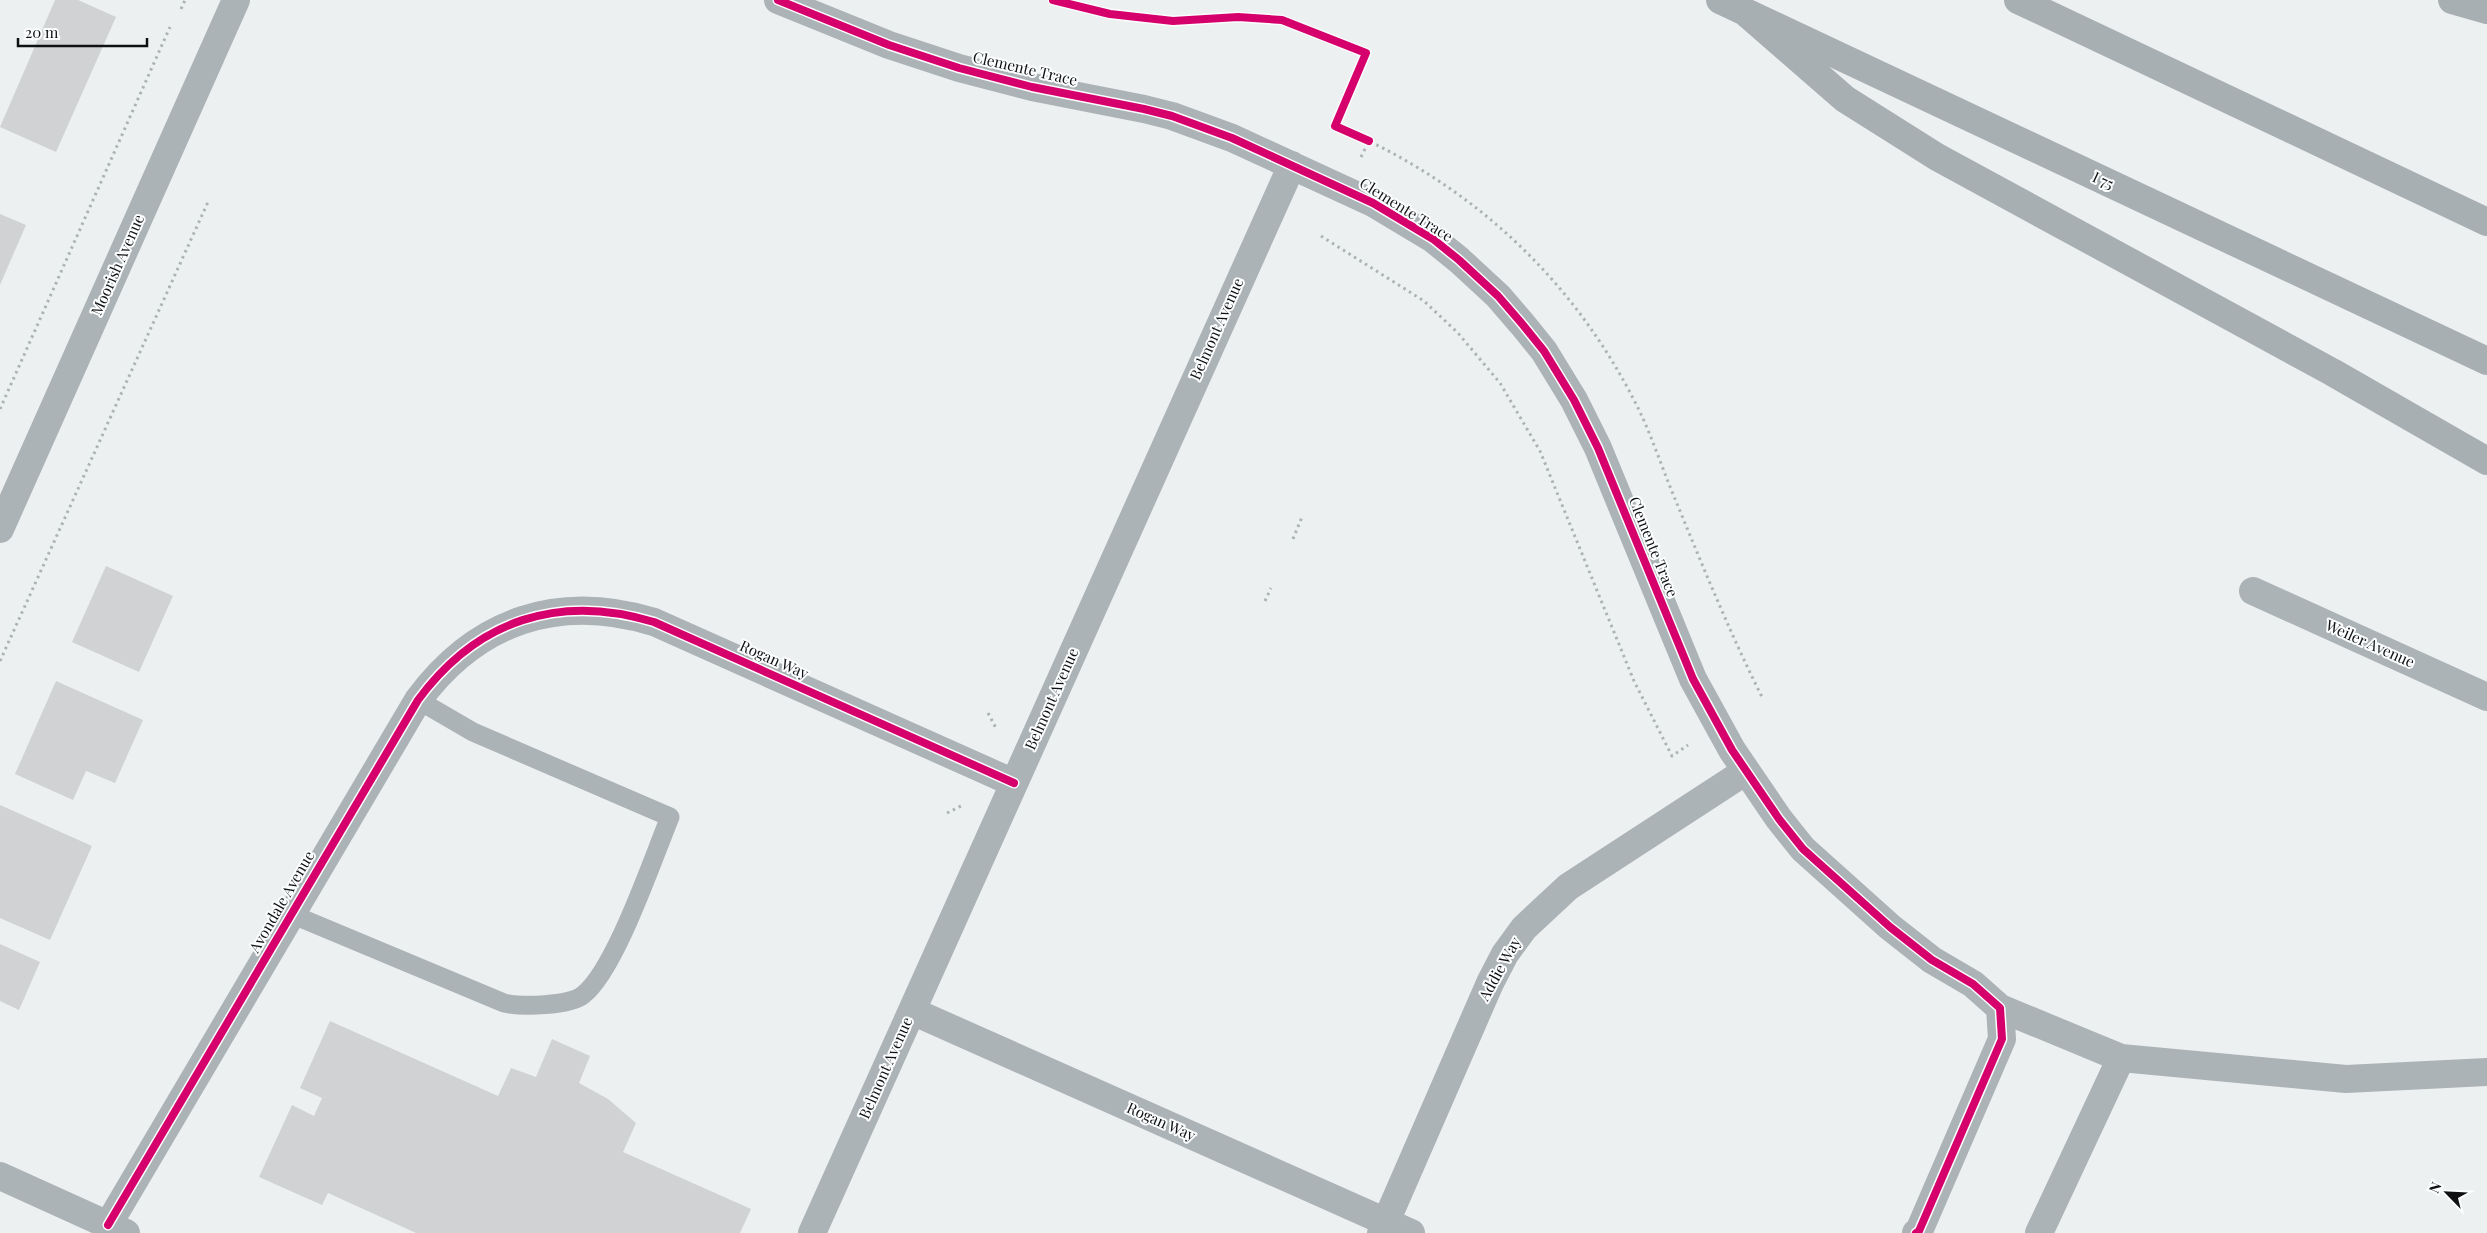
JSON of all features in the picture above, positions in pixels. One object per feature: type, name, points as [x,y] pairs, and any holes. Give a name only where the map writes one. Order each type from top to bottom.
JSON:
[{"type":"highway","name":"I 75","points":[[1720,0],[2487,361]]},
{"type":"highway","points":[[2018,0],[2487,222]]},
{"type":"highway","points":[[2452,0],[2487,10]]},
{"type":"highway","points":[[1745,12],[1845,99],[1937,157],[2332,372],[2487,461]]},
{"type":"street","name":"Moorish Avenue","points":[[0,530],[236,0]]},
{"type":"street","name":"Clemente Trace","points":[[778,0],[831,23],[942,62],[1016,83],[1172,116],[1232,138],[1373,203],[1433,239],[1498,296],[1544,351],[1578,407],[1598,448],[1683,658],[1714,720],[1746,771],[1803,849],[1890,927],[1932,960],[1973,984],[2000,1008],[2122,1058],[2346,1079],[2487,1072]]},
{"type":"street","name":"Belmont Avenue","points":[[812,1233],[1292,165]]},
{"type":"street","name":"Weiler Avenue","points":[[2253,591],[2487,697]]},
{"type":"street","name":"Rogan Way","points":[[512,622],[559,611],[582,609],[630,614],[654,622],[1014,783]]},
{"type":"street","name":"Avondale Avenue","points":[[117,1229],[291,914],[418,700],[434,678],[457,656],[482,638],[512,622]]},
{"type":"street","name":"Addie Way","points":[[1383,1227],[1490,983],[1505,954],[1524,928],[1568,887],[1746,771]]},
{"type":"street","points":[[1920,1232],[2002,1040],[2000,1008]]},
{"type":"street","name":"Rogan Way","points":[[912,1010],[1383,1227],[1410,1233]]},
{"type":"street","points":[[2039,1233],[2122,1058]]},
{"type":"street","points":[[0,1176],[117,1229]]},
{"type":"lane","points":[[291,914],[504,1003],[521,1007],[546,1005],[582,996],[604,973],[670,817],[473,732],[418,700]]},
{"type":"path","points":[[181,9],[185,0]]},
{"type":"path","points":[[0,408],[170,28]]},
{"type":"path","points":[[1357,165],[1368,141],[1360,137]]},
{"type":"path","points":[[0,661],[208,202]]},
{"type":"path","points":[[1322,236],[1424,301],[1458,333],[1500,383],[1540,452],[1634,681],[1672,756],[1694,741]]},
{"type":"path","points":[[1293,539],[1302,517]]},
{"type":"path","points":[[1265,601],[1271,588]]},
{"type":"path","points":[[988,713],[996,728]]},
{"type":"path","points":[[947,813],[961,806]]},
{"type":"building","points":[[55,0],[78,0],[116,17],[56,152],[0,127]]},
{"type":"building","points":[[0,214],[26,225],[0,285]]},
{"type":"building","points":[[106,566],[173,596],[139,672],[72,642]]},
{"type":"building","points":[[56,681],[143,720],[115,783],[86,771],[73,800],[15,774]]},
{"type":"building","points":[[0,805],[92,846],[50,940],[0,918]]},
{"type":"building","points":[[0,944],[40,962],[19,1010],[0,1001]]},
{"type":"building","points":[[330,1021],[498,1096],[511,1068],[536,1077],[552,1039],[590,1056],[579,1083],[608,1099],[636,1123],[623,1152],[751,1209],[740,1233],[416,1233],[328,1193],[322,1205],[259,1177],[292,1105],[314,1116],[322,1098],[300,1088]]},
{"type":"cycle path","points":[[778,0],[889,45],[959,68],[1032,87],[1172,116],[1232,138],[1373,203],[1433,239],[1498,296],[1544,351],[1574,400],[1598,448],[1693,679],[1732,750],[1779,819],[1803,849],[1890,927],[1932,960],[1973,984],[2000,1008],[2002,1039],[1919,1231],[1916,1233]]},
{"type":"cycle path","points":[[1053,0],[1110,14],[1173,21],[1238,17],[1282,20],[1366,53],[1335,126],[1369,141]]},
{"type":"cycle path","points":[[108,1225],[418,700],[441,672],[466,650],[494,633],[522,620],[553,613],[585,611],[619,614],[654,622],[1014,783]]}]
